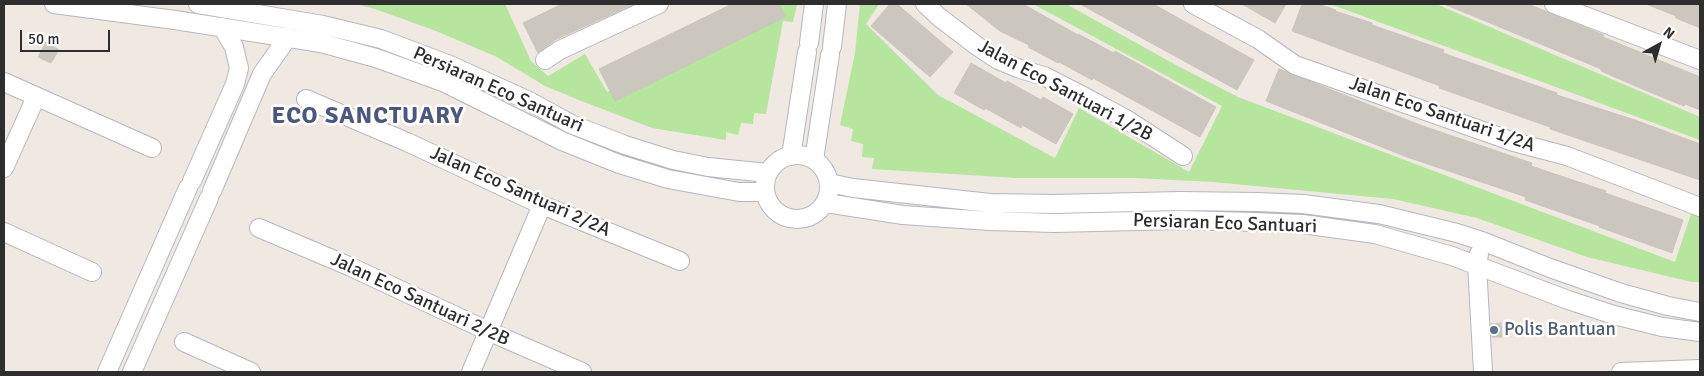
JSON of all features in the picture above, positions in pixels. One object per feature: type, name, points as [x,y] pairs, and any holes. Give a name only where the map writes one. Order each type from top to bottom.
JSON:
[{"type":"street","name":"Persiaran Eco Santuari","points":[[54,4],[222,27],[321,43],[376,58],[443,82],[562,141],[619,164],[668,179],[739,192],[765,192]]},
{"type":"street","name":"Persiaran Eco Santuari","points":[[198,4],[323,25],[382,39],[450,65],[529,101],[571,124],[625,145],[672,160],[708,167],[768,173]]},
{"type":"street","points":[[545,60],[560,50],[659,4]]},
{"type":"street","points":[[791,156],[814,4]]},
{"type":"street","points":[[814,160],[837,4]]},
{"type":"street","name":"Jalan Eco Santuari 1/2B","points":[[925,4],[939,17],[998,60],[1044,76],[1083,96],[1184,156]]},
{"type":"street","name":"Jalan Eco Santuari 1/2A","points":[[1193,4],[1258,39],[1295,65],[1514,142],[1567,156],[1700,207]]},
{"type":"street","points":[[1554,4],[1700,60]]},
{"type":"street","points":[[812,23],[835,27]]},
{"type":"street","points":[[107,372],[235,84],[239,68],[238,58],[222,27]]},
{"type":"street","points":[[132,372],[262,74],[288,37]]},
{"type":"street","points":[[4,82],[152,148]]},
{"type":"street","points":[[235,84],[254,92]]},
{"type":"street","points":[[4,168],[36,97]]},
{"type":"street","name":"Jalan Eco Santuari 2/2A","points":[[306,99],[407,142],[542,205],[680,261]]},
{"type":"street","points":[[791,156],[807,157],[814,160],[827,174],[829,193],[826,203],[820,211],[802,220],[782,216],[768,202],[765,192],[765,182],[768,173],[782,159],[791,156]]},
{"type":"street","name":"Persiaran Eco Santuari","points":[[829,182],[870,190],[990,203],[1054,204],[1180,201],[1303,204],[1379,214],[1482,241],[1621,293],[1668,306],[1700,312]]},
{"type":"street","points":[[188,188],[209,198]]},
{"type":"street","name":"Persiaran Eco Santuari","points":[[826,203],[902,215],[990,221],[1054,223],[1180,220],[1302,224],[1375,234],[1452,256],[1568,300],[1614,315],[1662,327],[1692,331]]},
{"type":"street","points":[[471,372],[490,332],[542,205]]},
{"type":"street","name":"Jalan Eco Santuari 2/2B","points":[[259,228],[351,267],[490,332],[582,372]]},
{"type":"street","points":[[4,232],[92,272]]},
{"type":"street","points":[[1482,241],[1477,265],[1483,372]]},
{"type":"street","points":[[1452,256],[1466,268],[1478,288]]},
{"type":"street","points":[[1478,288],[1495,278],[1507,276]]},
{"type":"street","points":[[1692,331],[1700,342]]},
{"type":"street","points":[[184,342],[251,372]]},
{"type":"street","points":[[1621,372],[1700,369]]},
{"type":"green space","points":[[356,4],[505,4],[531,61],[548,76],[585,54],[607,92],[776,4],[797,4],[793,22],[783,21],[766,114],[754,113],[753,124],[741,123],[738,135],[726,132],[726,140],[652,128],[545,86],[497,57],[436,31]]},
{"type":"green space","points":[[860,4],[879,4],[866,24],[938,95],[1055,158],[1079,108],[1189,172],[1222,106],[1033,4],[1066,4],[1238,97],[1675,262],[1693,208],[1700,210],[1700,282],[1692,282],[1587,257],[1477,218],[1393,199],[1213,182],[1135,178],[1017,178],[872,169],[874,158],[862,157],[863,144],[851,141],[853,129],[840,125],[855,53]]},
{"type":"green space","points":[[1330,4],[1436,4],[1700,117],[1700,140]]},
{"type":"building","points":[[562,4],[634,4],[555,40],[538,53],[523,23]]},
{"type":"building","points":[[732,4],[779,4],[785,17],[615,101],[599,69]]},
{"type":"building","points":[[890,4],[897,4],[953,52],[930,77],[871,26]]},
{"type":"building","points":[[966,4],[1023,4],[1078,35],[1114,53],[1115,51],[1216,107],[1200,137],[1093,78],[1092,80],[1028,47],[1029,45],[1000,31]]},
{"type":"building","points":[[1080,4],[1153,4],[1254,60],[1237,90]]},
{"type":"building","points":[[1242,4],[1286,4],[1275,23]]},
{"type":"building","points":[[1302,4],[1318,4],[1336,10],[1372,23],[1372,25],[1444,50],[1443,53],[1557,93],[1557,95],[1635,120],[1700,144],[1700,180],[1550,129],[1550,127],[1439,88],[1440,86],[1292,31]]},
{"type":"building","points":[[1444,4],[1528,4],[1604,35],[1603,37],[1700,77],[1700,110],[1685,104],[1684,106],[1647,91],[1601,71],[1601,69]]},
{"type":"building","points":[[1646,4],[1700,4],[1700,28],[1676,18],[1676,16]]},
{"type":"building","points":[[46,42],[59,50],[51,63],[38,57]]},
{"type":"building","points":[[971,63],[1006,83],[1007,81],[1041,100],[1043,97],[1073,114],[1056,144],[1022,125],[1021,128],[985,108],[984,110],[954,93]]},
{"type":"building","points":[[1279,69],[1420,125],[1532,163],[1531,166],[1606,191],[1605,193],[1683,220],[1672,253],[1525,200],[1526,197],[1407,157],[1266,101]]},
{"type":"building","name":"Polis Bantuan","points":[[1501,323],[1502,337],[1492,337],[1491,324]]},
{"type":"place","name":"Polis Bantuan","points":[[1494,330]]},
{"type":"district","name":"ECO SANCTUARY","points":[[368,117]]}]
